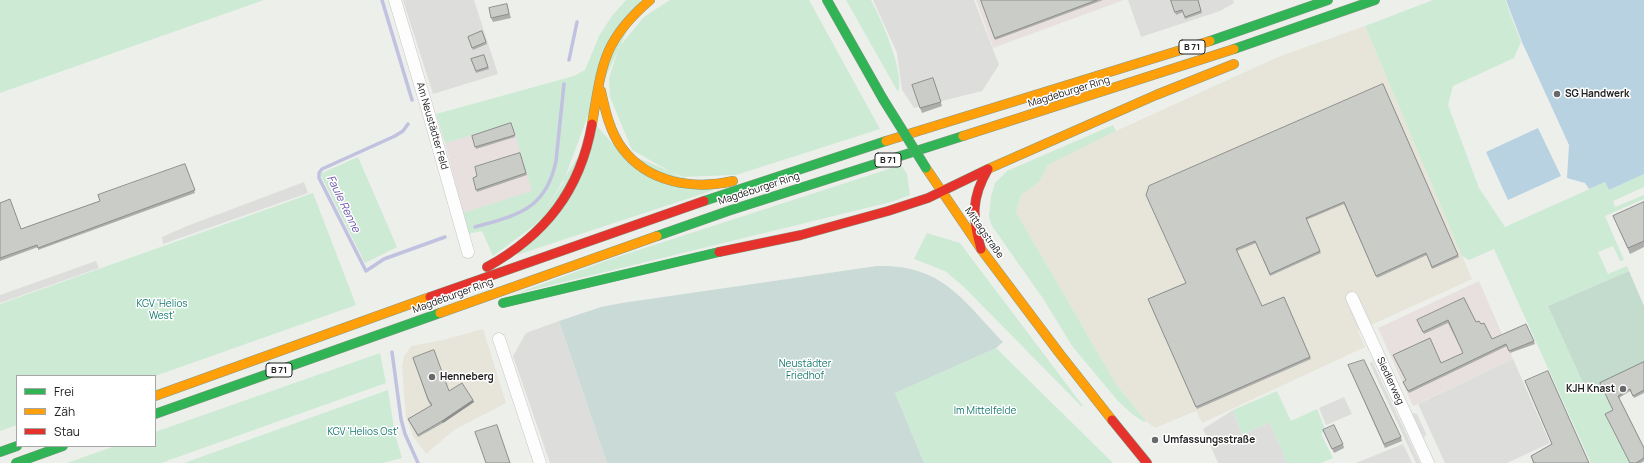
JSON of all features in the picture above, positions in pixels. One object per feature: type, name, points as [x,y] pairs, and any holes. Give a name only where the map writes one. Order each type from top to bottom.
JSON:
[{"type":"main road","points":[[402,308],[416,293],[486,268],[503,259],[528,240],[549,221],[572,187],[583,161],[592,130],[604,61],[616,36],[634,14],[650,0]]},
{"type":"main road","name":"Mittagstraße","points":[[827,0],[883,99],[941,192],[981,250],[1060,354],[1147,463]]},
{"type":"main road","name":"Magdeburger Ring","points":[[156,396],[722,195],[828,160],[1209,41],[1328,0]]},
{"type":"main road","name":"Magdeburger Ring","points":[[156,414],[728,211],[823,179],[1258,43],[1375,0]]},
{"type":"main road","points":[[1356,17],[1384,6]]},
{"type":"main road","points":[[492,306],[832,228],[888,211],[941,192],[988,169],[1156,95],[1243,60]]},
{"type":"main road","points":[[600,80],[607,115],[616,137],[631,158],[648,171],[670,181],[695,185],[722,184],[743,178]]},
{"type":"main road","points":[[758,173],[808,158],[828,160]]},
{"type":"main road","points":[[981,250],[974,218],[974,200],[981,180],[988,169]]},
{"type":"main road","points":[[402,326],[419,328],[463,315]]},
{"type":"main road","points":[[0,452],[16,446]]},
{"type":"main road","points":[[16,463],[60,447]]},
{"type":"street","name":"Am Neustädter Feld","points":[[395,0],[468,252]]},
{"type":"street","name":"Siedlerweg","points":[[1352,298],[1428,463]]},
{"type":"street","points":[[499,339],[540,463]]},
{"type":"shaded area","points":[[403,0],[474,0],[498,74],[433,94]]},
{"type":"shaded area","points":[[873,0],[974,0],[999,65],[982,91],[914,108],[902,90],[897,53]]},
{"type":"shaded area","points":[[976,0],[1124,0],[993,48]]},
{"type":"shaded area","points":[[1128,0],[1233,0],[1234,3],[1220,11],[1141,37]]},
{"type":"shaded area","points":[[1506,0],[1644,0],[1644,174],[1609,190],[1605,182],[1589,189],[1585,183],[1567,178],[1569,145],[1522,42]]},
{"type":"shaded area","points":[[1365,26],[1472,279],[1358,331],[1365,347],[1202,423],[1196,411],[1155,428],[1146,421],[1116,384],[1016,212],[1021,195],[1039,182],[1048,165],[1116,131],[1278,57]]},
{"type":"shaded area","points":[[512,122],[533,192],[463,213],[445,143]]},
{"type":"shaded area","points":[[1538,128],[1561,176],[1508,200],[1486,152]]},
{"type":"shaded area","points":[[304,182],[308,193],[163,244],[162,237],[187,226]]},
{"type":"shaded area","points":[[96,261],[99,268],[0,303],[0,295]]},
{"type":"shaded area","points":[[1479,281],[1513,359],[1413,406],[1378,328]]},
{"type":"shaded area","points":[[559,321],[607,463],[550,463],[513,356],[526,333]]},
{"type":"shaded area","points":[[483,329],[506,403],[454,430],[426,454],[413,436],[406,416],[402,367],[404,356],[411,346],[443,340]]},
{"type":"shaded area","points":[[1513,359],[1550,443],[1507,463],[1445,463],[1418,404]]},
{"type":"shaded area","points":[[1372,361],[1420,463],[1416,463],[1370,364]]},
{"type":"shaded area","points":[[1344,397],[1352,414],[1326,425],[1319,408]]},
{"type":"shaded area","points":[[1233,410],[1242,435],[1270,422],[1287,463],[1218,463],[1203,429]]},
{"type":"shaded area","points":[[1412,413],[1417,414],[1426,434],[1424,438]]},
{"type":"shaded area","points":[[1403,444],[1412,463],[1356,463]]},
{"type":"green space","points":[[0,0],[264,0],[0,93]]},
{"type":"green space","points":[[626,0],[641,0],[587,118],[563,183],[535,225],[493,256],[482,231],[467,234],[463,213],[532,191],[512,123],[445,143],[436,114],[574,76],[585,70],[599,36],[612,16]]},
{"type":"green space","points":[[670,0],[809,0],[880,129],[736,175],[680,177],[632,150],[610,97],[609,78],[619,47],[644,17]]},
{"type":"green space","points":[[846,0],[871,0],[886,32],[895,59],[900,84],[898,92]]},
{"type":"green space","points":[[1433,0],[1505,0],[1521,42],[1514,58],[1453,86],[1448,105],[1479,188],[1505,227],[1605,182],[1609,190],[1644,174],[1644,187],[1613,201],[1615,207],[1644,195],[1644,199],[1605,216],[1624,260],[1620,261],[1613,246],[1598,252],[1608,274],[1627,266],[1629,271],[1548,306],[1587,392],[1601,385],[1614,412],[1606,417],[1630,463],[1591,463],[1494,249],[1469,260],[1462,256],[1365,26]]},
{"type":"green space","points":[[1113,125],[1116,131],[1048,165],[1039,182],[1021,195],[1016,212],[1116,384],[1146,421],[1144,422],[1132,414],[1118,401],[1072,346],[1044,300],[992,226],[989,217],[991,196],[995,183],[1007,171]]},
{"type":"green space","points":[[597,126],[617,149],[714,190],[517,255]]},
{"type":"green space","points":[[358,157],[397,247],[365,263],[320,174]]},
{"type":"green space","points":[[901,165],[907,174],[910,195],[891,202],[515,294],[614,258]]},
{"type":"green space","name":"KGV 'Helios West'","points":[[313,193],[356,305],[156,376],[16,375],[16,425],[0,431],[0,304]]},
{"type":"green space","points":[[927,233],[960,243],[1083,406],[1081,406],[964,287],[945,271],[914,259]]},
{"type":"green space","name":"Neustädter Friedhof","points":[[877,266],[899,267],[918,271],[935,278],[963,299],[1003,342],[996,348],[895,393],[924,463],[607,463],[559,321],[601,307],[622,303]]},
{"type":"green space","points":[[1629,271],[1644,306],[1644,365],[1587,392],[1548,306]]},
{"type":"green space","name":"Im Mittelfelde","points":[[996,348],[1113,463],[924,463],[895,393]]},
{"type":"green space","points":[[380,353],[386,383],[161,463],[67,463],[112,447],[156,447],[156,432]]},
{"type":"green space","name":"KGV 'Helios Ost'","points":[[388,390],[395,434],[402,458],[382,463],[184,463]]},
{"type":"green space","points":[[1277,391],[1291,421],[1317,409],[1325,429],[1321,434],[1333,458],[1321,463],[1287,463],[1270,422],[1242,435],[1233,410]]},
{"type":"building","points":[[981,0],[1097,0],[995,38]]},
{"type":"building","points":[[1171,0],[1198,0],[1201,11],[1185,17],[1182,10],[1175,12]]},
{"type":"building","points":[[507,4],[509,14],[491,18],[489,8]]},
{"type":"building","points":[[482,31],[486,42],[472,48],[468,37]]},
{"type":"building","points":[[484,55],[488,67],[476,71],[471,59]]},
{"type":"building","points":[[933,78],[941,102],[920,108],[912,85]]},
{"type":"building","points":[[1383,84],[1458,255],[1432,267],[1426,253],[1376,276],[1344,202],[1306,218],[1320,251],[1270,274],[1255,241],[1236,249],[1262,306],[1284,297],[1310,357],[1196,407],[1148,299],[1186,283],[1146,195],[1149,186]]},
{"type":"building","points":[[511,123],[515,135],[475,147],[472,136]]},
{"type":"building","points":[[520,153],[526,173],[476,190],[473,178],[477,176],[475,167]]},
{"type":"building","points":[[185,164],[195,190],[38,248],[37,245],[0,258],[0,203],[10,199],[21,229],[100,201],[98,195]]},
{"type":"building","points":[[1644,202],[1644,241],[1628,248],[1613,216]]},
{"type":"building","points":[[1464,298],[1476,322],[1479,321],[1481,324],[1484,323],[1492,339],[1526,324],[1534,341],[1509,351],[1506,344],[1408,391],[1403,382],[1406,380],[1393,355],[1430,338],[1441,363],[1463,353],[1448,320],[1423,332],[1417,320]]},
{"type":"building","points":[[434,350],[449,391],[462,383],[473,400],[418,435],[408,419],[432,405],[428,399],[413,358]]},
{"type":"building","points":[[1364,360],[1401,437],[1384,444],[1348,365]]},
{"type":"building","points":[[1644,362],[1644,390],[1633,396],[1630,389],[1618,396],[1644,448],[1644,458],[1636,463],[1630,463],[1605,414],[1613,410],[1600,383]]},
{"type":"building","points":[[1548,371],[1589,463],[1534,463],[1531,456],[1552,444],[1525,381]]},
{"type":"building","points":[[497,425],[510,463],[486,463],[475,432]]},
{"type":"building","points":[[1334,425],[1343,444],[1332,449],[1323,430]]},
{"type":"waterway","name":"Faule Renne","points":[[382,0],[412,100]]},
{"type":"waterway","points":[[569,60],[577,22]]},
{"type":"waterway","points":[[475,227],[504,219],[528,208],[545,190],[556,161],[564,84]]},
{"type":"waterway","name":"Faule Renne","points":[[408,124],[403,131],[395,136],[322,169],[319,173],[319,178],[366,271],[384,259],[445,237]]},
{"type":"waterway","name":"Faule Renne","points":[[392,352],[401,419],[405,434],[418,463]]},
{"type":"traffic: fast","points":[[827,0],[883,99]]},
{"type":"traffic: fast","points":[[1210,41],[1328,0]]},
{"type":"traffic: fast","points":[[1234,49],[1375,0]]},
{"type":"traffic: fast","points":[[883,99],[926,168]]},
{"type":"traffic: fast","points":[[657,236],[728,211],[963,136]]},
{"type":"traffic: fast","points":[[704,201],[886,141]]},
{"type":"traffic: fast","points":[[503,303],[719,252]]},
{"type":"traffic: fast","points":[[156,414],[440,313]]},
{"type":"traffic: fast","points":[[0,452],[16,446]]},
{"type":"traffic: fast","points":[[16,463],[60,447]]},
{"type":"traffic: slow","points":[[592,124],[602,70],[613,42],[634,15],[650,0]]},
{"type":"traffic: slow","points":[[886,141],[1210,41]]},
{"type":"traffic: slow","points":[[963,136],[1234,49]]},
{"type":"traffic: slow","points":[[988,169],[1156,95],[1234,64]]},
{"type":"traffic: slow","points":[[601,91],[608,121],[614,135],[622,148],[633,160],[645,169],[658,176],[687,184],[718,184],[733,181]]},
{"type":"traffic: slow","points":[[926,168],[981,249],[1112,420]]},
{"type":"traffic: slow","points":[[440,313],[657,236]]},
{"type":"traffic: slow","points":[[156,396],[430,297]]},
{"type":"traffic: jam","points":[[487,267],[526,241],[557,209],[579,170],[592,124]]},
{"type":"traffic: jam","points":[[981,249],[976,228],[975,208],[978,189],[988,169]]},
{"type":"traffic: jam","points":[[719,252],[801,235],[888,211],[928,198],[988,169]]},
{"type":"traffic: jam","points":[[430,297],[704,201]]},
{"type":"traffic: jam","points":[[1112,420],[1147,463]]},
{"type":"place","name":"SG Handwerk","points":[[1557,94]]},
{"type":"place","name":"Henneberg","points":[[432,377]]},
{"type":"place","name":"KJH Knast","points":[[1623,389]]},
{"type":"place","name":"Umfassungsstraße","points":[[1155,440]]}]
